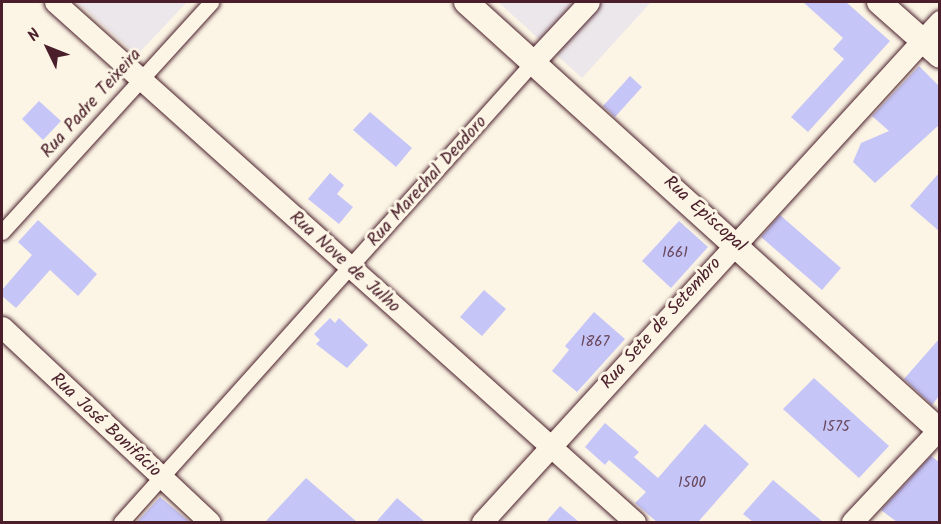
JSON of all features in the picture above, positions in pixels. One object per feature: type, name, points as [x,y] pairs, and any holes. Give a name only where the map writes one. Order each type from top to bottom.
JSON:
[{"type":"main road","name":"Rua Nove de Julho","points":[[55,2],[349,269],[635,522]]},
{"type":"main road","name":"Rua Episcopal","points":[[466,2],[535,60],[939,429]]},
{"type":"main road","name":"Rua Marechal Deodoro","points":[[535,60],[589,2]]},
{"type":"main road","points":[[879,2],[939,56]]},
{"type":"main road","name":"Rua Sete de Setembro","points":[[482,522],[920,39],[939,21]]},
{"type":"main road","name":"Rua José Bonifácio","points":[[2,327],[210,522]]},
{"type":"main road","points":[[852,522],[939,429]]},
{"type":"street","name":"Rua Padre Teixeira","points":[[2,232],[211,2]]},
{"type":"street","name":"Rua Marechal Deodoro","points":[[121,522],[162,479],[535,60]]},
{"type":"shaded area","points":[[77,2],[187,2],[137,55]]},
{"type":"shaded area","points":[[498,2],[651,2],[582,78]]},
{"type":"building","points":[[803,2],[846,2],[890,41],[808,132],[791,117],[844,59],[833,49],[843,38]]},
{"type":"building","points":[[919,66],[939,86],[939,125],[875,183],[853,162],[861,143],[889,131],[872,116]]},
{"type":"building","points":[[630,76],[642,87],[615,117],[603,106]]},
{"type":"building","points":[[39,101],[61,121],[43,140],[22,119]]},
{"type":"building","points":[[370,112],[412,148],[396,167],[353,130]]},
{"type":"building","points":[[330,173],[344,185],[337,194],[353,207],[339,224],[308,199]]},
{"type":"building","points":[[939,173],[939,231],[910,206]]},
{"type":"building","points":[[780,215],[841,268],[822,290],[761,237]]},
{"type":"building","points":[[38,220],[97,274],[78,296],[50,270],[16,308],[2,296],[2,290],[32,255],[18,242]]},
{"type":"building","points":[[679,221],[708,247],[671,288],[642,261]]},
{"type":"building","points":[[484,290],[506,309],[482,336],[460,317]]},
{"type":"building","points":[[594,312],[625,339],[577,392],[552,371],[569,350],[565,346]]},
{"type":"building","points":[[330,318],[335,323],[339,318],[368,345],[347,368],[316,344],[320,340],[314,334]]},
{"type":"building","points":[[939,339],[939,396],[932,405],[904,379]]},
{"type":"building","points":[[814,378],[889,446],[859,478],[783,409]]},
{"type":"building","points":[[605,423],[639,452],[634,457],[658,478],[705,424],[749,464],[698,522],[657,522],[635,503],[646,492],[609,460],[605,465],[585,447]]},
{"type":"building","points":[[931,456],[939,462],[939,522],[897,522],[881,510]]},
{"type":"building","points":[[306,478],[357,522],[265,522]]},
{"type":"building","points":[[773,480],[823,522],[753,522],[743,514]]},
{"type":"building","points":[[160,497],[190,522],[137,522]]},
{"type":"building","points":[[397,498],[425,522],[376,522]]},
{"type":"building","points":[[560,506],[579,522],[546,522]]}]
